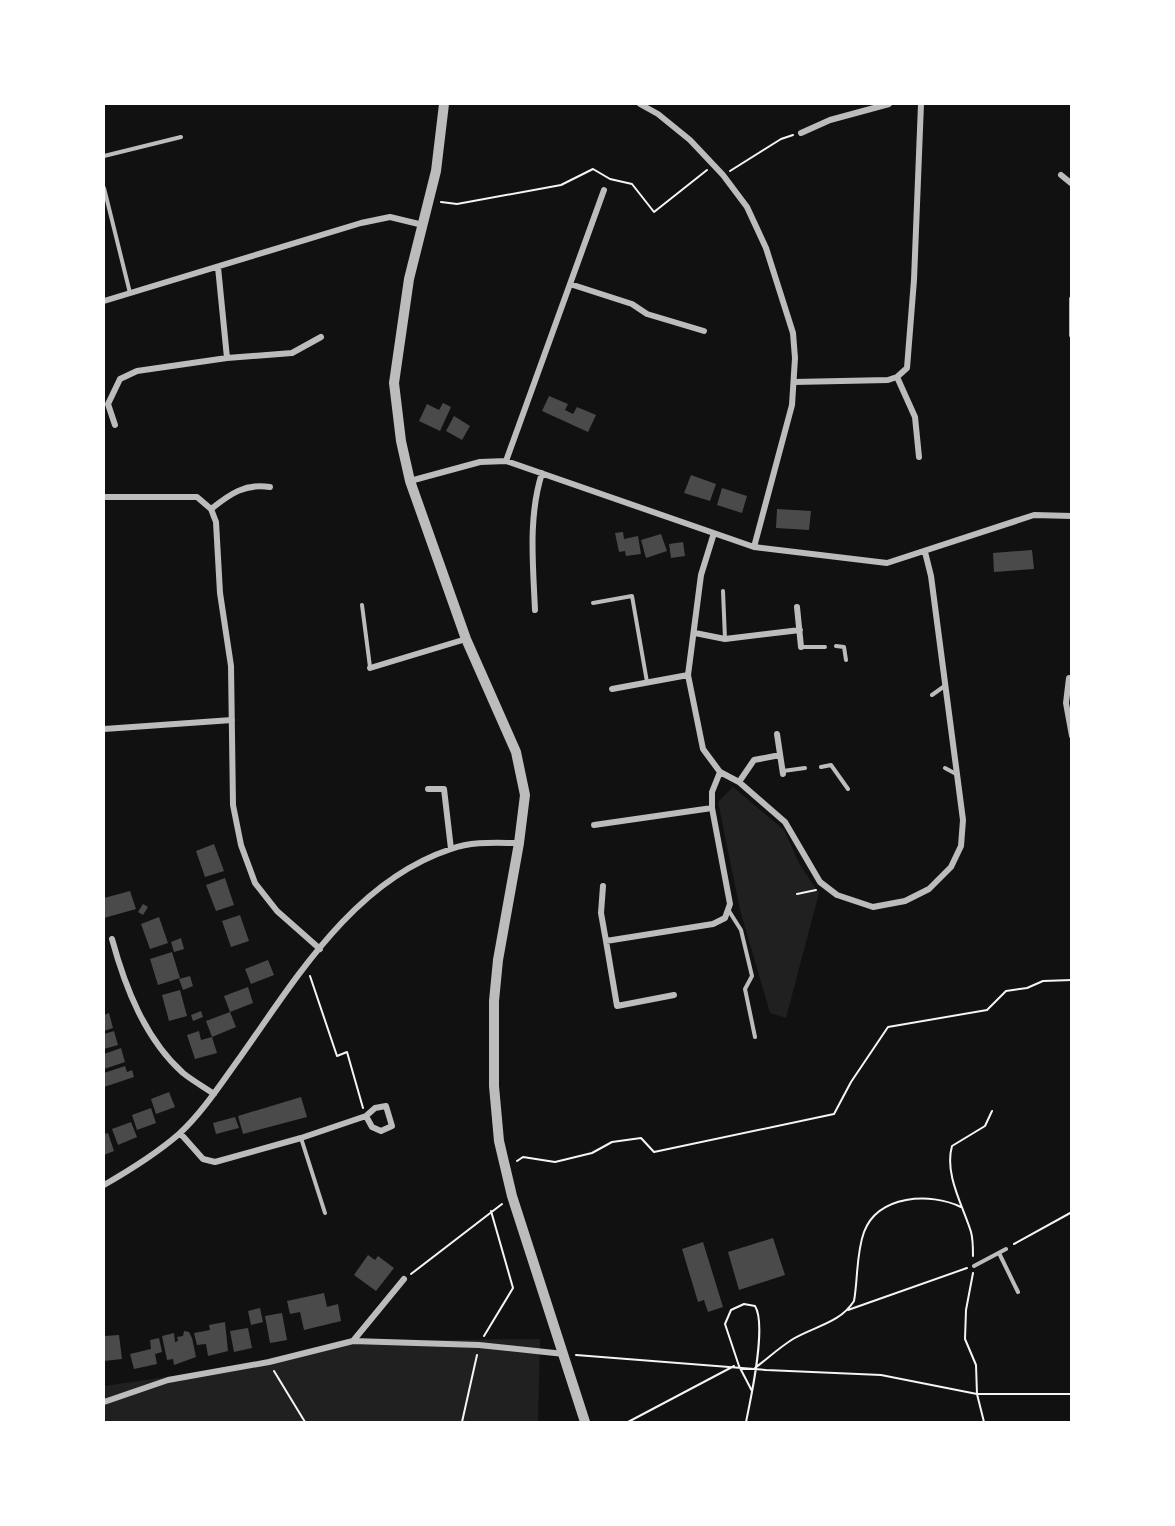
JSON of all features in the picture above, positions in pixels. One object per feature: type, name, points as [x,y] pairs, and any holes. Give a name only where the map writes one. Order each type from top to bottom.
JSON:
[{"type":"street","points":[[444,104],[436,171],[409,279],[394,383],[401,441],[410,481],[466,639],[516,752],[525,795],[519,843],[498,960],[494,1001],[494,1086],[499,1141],[512,1196],[585,1422]]},
{"type":"street","points":[[640,104],[658,114],[714,165],[747,207],[766,248],[793,333],[792,405],[754,547]]},
{"type":"street","points":[[801,133],[830,120],[890,104]]},
{"type":"street","points":[[794,382],[888,380],[897,377],[907,368],[914,280],[921,104]]},
{"type":"street","points":[[1061,175],[1071,184]]},
{"type":"street","points":[[506,461],[604,190]]},
{"type":"street","points":[[104,302],[362,223],[390,217],[423,225]]},
{"type":"street","points":[[218,267],[227,358]]},
{"type":"street","points":[[570,284],[632,304],[647,314],[704,331]]},
{"type":"street","points":[[1071,298],[1071,336]]},
{"type":"street","points":[[115,425],[108,404],[120,379],[137,371],[227,358],[292,353],[321,337]]},
{"type":"street","points":[[897,377],[915,417],[919,457]]},
{"type":"street","points":[[410,481],[480,462],[506,461],[754,547],[888,563],[1034,515],[1071,516]]},
{"type":"street","points":[[534,610],[531,552],[536,493],[542,472]]},
{"type":"street","points":[[211,509],[234,491],[256,485],[270,487]]},
{"type":"street","points":[[104,497],[197,496],[211,509],[216,522],[220,593],[231,666],[233,805],[241,844],[255,883],[277,911],[320,949]]},
{"type":"street","points":[[714,533],[701,575],[688,675],[703,749],[720,772],[739,782],[785,822],[820,882],[837,895],[873,907],[905,901],[929,889],[951,867],[961,846],[963,820],[947,684],[931,576],[925,552]]},
{"type":"street","points":[[797,608],[801,646]]},
{"type":"street","points":[[695,633],[725,639],[800,630]]},
{"type":"street","points":[[370,668],[466,639]]},
{"type":"street","points":[[612,689],[688,675]]},
{"type":"street","points":[[1069,678],[1066,703],[1071,736]]},
{"type":"street","points":[[104,729],[232,720]]},
{"type":"street","points":[[777,735],[783,773]]},
{"type":"street","points":[[739,782],[754,760],[780,755]]},
{"type":"street","points":[[606,941],[713,924],[725,918],[730,904],[712,808],[712,792],[720,772]]},
{"type":"street","points":[[428,789],[444,789],[451,849]]},
{"type":"street","points":[[594,825],[712,808]]},
{"type":"street","points":[[104,1185],[138,1165],[180,1133],[214,1094],[306,966],[363,901],[395,876],[451,849],[482,842],[519,843]]},
{"type":"street","points":[[603,886],[602,913],[617,1006],[674,995]]},
{"type":"street","points":[[112,939],[141,1018],[183,1072],[214,1094]]},
{"type":"street","points":[[180,1133],[203,1159],[215,1162],[301,1138],[366,1116],[375,1108],[386,1106],[392,1126],[381,1131],[372,1127],[366,1116]]},
{"type":"street","points":[[352,1341],[404,1279]]},
{"type":"street","points":[[104,1402],[168,1380],[268,1362],[352,1341],[478,1346],[564,1354]]},
{"type":"lane","points":[[104,156],[181,137]]},
{"type":"lane","points":[[104,188],[130,294]]},
{"type":"lane","points":[[723,591],[725,639]]},
{"type":"lane","points":[[593,603],[632,596],[648,683]]},
{"type":"lane","points":[[362,605],[370,668]]},
{"type":"lane","points":[[801,646],[825,647]]},
{"type":"lane","points":[[836,646],[844,646],[846,660]]},
{"type":"lane","points":[[932,695],[947,684]]},
{"type":"lane","points":[[822,767],[831,765],[848,789]]},
{"type":"lane","points":[[783,773],[805,768]]},
{"type":"lane","points":[[945,768],[958,776]]},
{"type":"lane","points":[[729,911],[741,930],[752,976],[745,989],[755,1037]]},
{"type":"lane","points":[[301,1138],[325,1213]]},
{"type":"lane","points":[[974,1266],[1006,1249]]},
{"type":"lane","points":[[999,1253],[1018,1292]]},
{"type":"path","points":[[723,175],[781,139],[801,133]]},
{"type":"path","points":[[438,202],[458,204],[561,185],[593,169],[610,179],[632,184],[654,212],[714,165]]},
{"type":"path","points":[[797,894],[828,888]]},
{"type":"path","points":[[306,966],[337,1056],[347,1052],[366,1116]]},
{"type":"path","points":[[505,1169],[523,1157],[555,1162],[591,1153],[612,1142],[641,1138],[654,1152],[834,1114],[851,1082],[888,1027],[987,1010],[1006,991],[1027,988],[1043,981],[1071,980]]},
{"type":"path","points":[[984,1422],[977,1394],[976,1365],[964,1339],[966,1310],[974,1266],[971,1233],[961,1207],[949,1157],[952,1146],[985,1126],[992,1111]]},
{"type":"path","points":[[404,1279],[512,1196]]},
{"type":"path","points":[[848,1310],[854,1301],[865,1230],[882,1209],[913,1197],[947,1200],[961,1207]]},
{"type":"path","points":[[462,1422],[478,1346],[513,1288],[491,1211]]},
{"type":"path","points":[[1006,1249],[1071,1212]]},
{"type":"path","points":[[755,1368],[795,1338],[831,1322],[848,1310],[974,1266]]},
{"type":"path","points":[[746,1422],[752,1391],[761,1320],[755,1306],[750,1304],[737,1306],[727,1317],[726,1333],[737,1366],[752,1391]]},
{"type":"path","points":[[564,1354],[881,1375],[977,1394],[1071,1394]]},
{"type":"path","points":[[268,1362],[305,1422]]},
{"type":"path","points":[[628,1422],[737,1366]]},
{"type":"shaded area","points":[[733,787],[784,830],[800,865],[819,893],[786,1018],[770,1013],[740,910],[718,802]]},
{"type":"shaded area","points":[[540,1339],[538,1422],[104,1422],[104,1386],[269,1362],[353,1341]]},
{"type":"building","points":[[549,396],[568,404],[565,410],[573,414],[577,407],[596,415],[588,432],[542,411]]},
{"type":"building","points":[[443,403],[451,407],[440,431],[419,421],[427,404],[439,410]]},
{"type":"building","points":[[454,416],[470,426],[462,440],[446,431]]},
{"type":"building","points":[[691,475],[716,484],[710,501],[684,493]]},
{"type":"building","points":[[722,488],[747,496],[742,513],[717,505]]},
{"type":"building","points":[[777,509],[811,511],[809,530],[776,528]]},
{"type":"building","points":[[623,532],[624,539],[638,536],[641,554],[626,556],[625,551],[619,552],[615,533]]},
{"type":"building","points":[[661,534],[667,551],[646,558],[641,540]]},
{"type":"building","points":[[683,542],[685,556],[671,558],[669,544]]},
{"type":"building","points":[[1032,550],[1034,569],[994,572],[993,553]]},
{"type":"building","points":[[214,844],[224,871],[205,877],[196,851]]},
{"type":"building","points":[[225,878],[234,905],[216,911],[206,885]]},
{"type":"building","points":[[130,891],[136,909],[104,918],[104,898]]},
{"type":"building","points":[[143,904],[148,907],[143,915],[138,912]]},
{"type":"building","points":[[240,915],[249,941],[231,947],[222,921]]},
{"type":"building","points":[[159,917],[168,943],[150,949],[141,924]]},
{"type":"building","points":[[181,938],[184,949],[174,952],[171,942]]},
{"type":"building","points":[[172,952],[180,978],[158,985],[150,959]]},
{"type":"building","points":[[268,960],[274,975],[251,984],[245,969]]},
{"type":"building","points":[[190,976],[193,986],[183,990],[179,979]]},
{"type":"building","points":[[248,987],[253,1003],[230,1012],[224,996]]},
{"type":"building","points":[[180,990],[187,1016],[169,1021],[162,995]]},
{"type":"building","points":[[201,1011],[203,1017],[193,1021],[191,1015]]},
{"type":"building","points":[[230,1012],[236,1027],[212,1037],[206,1021]]},
{"type":"building","points":[[109,1013],[113,1028],[104,1031],[104,1015]]},
{"type":"building","points":[[114,1031],[118,1045],[104,1049],[104,1034]]},
{"type":"building","points":[[199,1031],[201,1040],[212,1037],[217,1053],[195,1059],[187,1035]]},
{"type":"building","points":[[121,1048],[125,1062],[104,1069],[104,1054]]},
{"type":"building","points":[[125,1066],[127,1072],[132,1070],[134,1077],[104,1087],[104,1073]]},
{"type":"building","points":[[169,1092],[175,1107],[156,1114],[151,1099]]},
{"type":"building","points":[[301,1097],[307,1117],[243,1134],[238,1116]]},
{"type":"building","points":[[151,1108],[156,1123],[137,1130],[132,1115]]},
{"type":"building","points":[[235,1117],[239,1128],[216,1134],[213,1123]]},
{"type":"building","points":[[131,1122],[137,1137],[118,1145],[112,1129]]},
{"type":"building","points":[[108,1133],[114,1151],[104,1155],[104,1134]]},
{"type":"building","points":[[773,1238],[785,1275],[739,1290],[728,1252]]},
{"type":"building","points":[[703,1242],[723,1307],[708,1312],[704,1300],[698,1302],[682,1249]]},
{"type":"building","points":[[368,1255],[375,1260],[378,1256],[394,1268],[376,1291],[354,1275]]},
{"type":"building","points":[[324,1293],[327,1307],[338,1304],[341,1321],[304,1330],[300,1312],[290,1314],[287,1301]]},
{"type":"building","points":[[260,1308],[263,1322],[251,1325],[248,1311]]},
{"type":"building","points":[[282,1313],[287,1340],[270,1343],[265,1316]]},
{"type":"building","points":[[225,1322],[228,1351],[208,1356],[206,1344],[197,1345],[194,1333],[210,1330],[209,1325]]},
{"type":"building","points":[[248,1328],[252,1348],[234,1352],[230,1331]]},
{"type":"building","points":[[184,1331],[189,1332],[192,1338],[196,1357],[174,1365],[173,1359],[167,1360],[162,1336],[174,1333],[175,1342],[178,1341],[177,1337],[183,1336]]},
{"type":"building","points":[[119,1335],[122,1359],[104,1361],[104,1336]]},
{"type":"building","points":[[159,1338],[162,1352],[155,1354],[157,1364],[134,1369],[130,1354],[151,1349],[150,1340]]}]
